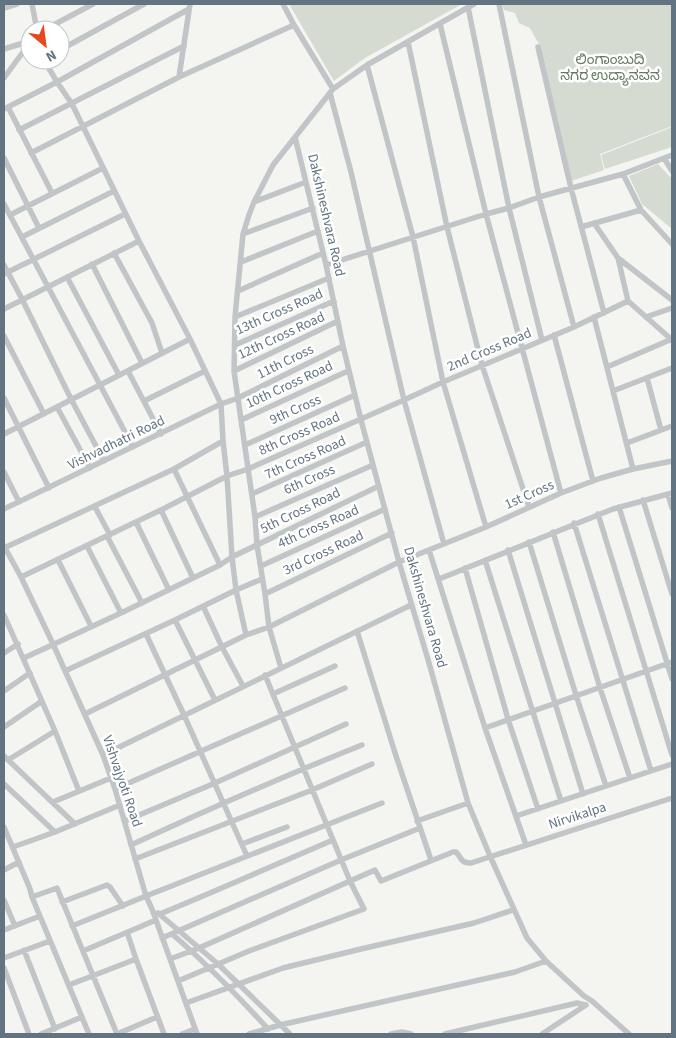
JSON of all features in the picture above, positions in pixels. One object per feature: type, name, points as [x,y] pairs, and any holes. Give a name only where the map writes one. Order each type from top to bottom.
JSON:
[{"type":"street","points":[[4,8],[17,4]]},
{"type":"street","points":[[32,4],[34,20]]},
{"type":"street","points":[[62,20],[92,4]]},
{"type":"street","points":[[70,45],[144,4]]},
{"type":"street","points":[[284,4],[332,91],[404,400],[444,544]]},
{"type":"street","points":[[500,4],[540,197],[574,327]]},
{"type":"street","points":[[281,668],[268,626],[252,494],[234,371],[235,317],[243,234],[254,202],[274,165],[332,91],[367,65],[471,5],[509,208],[542,340]]},
{"type":"street","points":[[179,77],[190,6]]},
{"type":"street","points":[[52,194],[6,108],[56,82],[190,6]]},
{"type":"street","points":[[440,24],[486,214],[561,493]]},
{"type":"street","points":[[31,153],[179,77],[294,25]]},
{"type":"street","points":[[408,42],[447,227],[482,365],[529,507]]},
{"type":"street","points":[[4,49],[20,44]]},
{"type":"street","points":[[19,130],[184,46]]},
{"type":"street","points":[[538,47],[571,188],[604,313]]},
{"type":"street","points":[[4,78],[20,56]]},
{"type":"street","points":[[367,65],[413,237],[444,382],[486,527]]},
{"type":"street","points":[[49,70],[72,104],[222,404],[222,441],[227,476],[232,557],[236,590],[246,635]]},
{"type":"street","name":"Dakshineshvara Road","points":[[295,137],[329,278],[348,371],[399,562],[468,803],[513,910],[527,938],[546,961],[630,1034]]},
{"type":"street","points":[[326,265],[540,197],[623,174],[672,156]]},
{"type":"street","points":[[4,158],[39,228]]},
{"type":"street","points":[[664,158],[672,171]]},
{"type":"street","points":[[10,215],[103,168]]},
{"type":"street","points":[[623,174],[641,210],[672,243]]},
{"type":"street","points":[[254,202],[306,182]]},
{"type":"street","points":[[22,238],[114,191]]},
{"type":"street","points":[[4,204],[133,447]]},
{"type":"street","points":[[243,234],[312,208]]},
{"type":"street","points":[[581,227],[641,210]]},
{"type":"street","points":[[6,273],[126,214]]},
{"type":"street","points":[[594,223],[618,258],[672,300]]},
{"type":"street","points":[[241,262],[318,231]]},
{"type":"street","points":[[4,309],[139,241]]},
{"type":"street","points":[[114,253],[152,323],[162,353]]},
{"type":"street","points":[[238,291],[323,253]]},
{"type":"street","points":[[607,367],[672,339],[628,301],[618,258]]},
{"type":"street","points":[[92,264],[142,363]]},
{"type":"street","points":[[4,265],[6,273],[22,299],[104,461]]},
{"type":"street","points":[[68,277],[119,375]]},
{"type":"street","points":[[235,317],[329,278]]},
{"type":"street","name":"13th Cross Road","points":[[235,345],[334,301]]},
{"type":"street","name":"2nd Cross Road","points":[[361,420],[482,365],[574,327],[628,301]]},
{"type":"street","points":[[646,317],[672,308]]},
{"type":"street","points":[[594,317],[633,469]]},
{"type":"street","name":"12th Cross Road","points":[[234,371],[338,321]]},
{"type":"street","points":[[554,335],[593,481]]},
{"type":"street","points":[[4,336],[44,414]]},
{"type":"street","points":[[4,434],[190,339]]},
{"type":"street","name":"11th Cross","points":[[238,398],[343,346]]},
{"type":"street","points":[[613,391],[672,368]]},
{"type":"street","points":[[128,371],[161,434]]},
{"type":"street","points":[[144,401],[205,371]]},
{"type":"street","name":"10th Cross Road","points":[[241,420],[348,371]]},
{"type":"street","points":[[647,378],[661,430]]},
{"type":"street","name":"9th Cross","points":[[245,445],[355,395]]},
{"type":"street","points":[[4,398],[48,488]]},
{"type":"street","name":"Vishvadhatri Road","points":[[4,509],[238,398]]},
{"type":"street","points":[[57,407],[90,468]]},
{"type":"street","name":"8th Cross Road","points":[[21,577],[188,497],[227,476],[248,469],[361,420]]},
{"type":"street","points":[[626,442],[672,426]]},
{"type":"street","points":[[4,547],[174,469],[222,441]]},
{"type":"street","name":"7th Cross Road","points":[[252,494],[367,442]]},
{"type":"street","name":"1st Cross","points":[[85,714],[399,562],[593,481],[633,469],[672,461]]},
{"type":"street","name":"6th Cross","points":[[255,517],[373,465]]},
{"type":"street","points":[[174,469],[220,565]]},
{"type":"street","points":[[4,472],[19,502]]},
{"type":"street","name":"5th Cross Road","points":[[24,658],[169,590],[220,565],[232,557],[379,486]]},
{"type":"street","points":[[438,579],[574,523],[619,507],[670,493],[672,508]]},
{"type":"street","points":[[643,500],[672,594]]},
{"type":"street","points":[[95,506],[142,603]]},
{"type":"street","points":[[619,507],[670,663],[672,680]]},
{"type":"street","points":[[161,510],[193,578]]},
{"type":"street","name":"4th Cross Road","points":[[261,566],[385,510]]},
{"type":"street","points":[[598,514],[672,755]]},
{"type":"street","points":[[136,522],[169,590]]},
{"type":"street","points":[[574,523],[652,771]]},
{"type":"street","points":[[552,532],[630,778]]},
{"type":"street","name":"3rd Cross Road","points":[[265,594],[392,533]]},
{"type":"street","points":[[529,542],[606,786]]},
{"type":"street","points":[[87,546],[121,613]]},
{"type":"street","name":"Vishvajyoti Road","points":[[4,547],[21,577],[53,644],[103,755],[125,820],[146,896],[196,1032]]},
{"type":"street","points":[[429,550],[485,728],[526,845]]},
{"type":"street","points":[[508,550],[583,794]]},
{"type":"street","points":[[58,560],[91,626]]},
{"type":"street","points":[[485,560],[562,801]]},
{"type":"street","points":[[465,568],[508,719],[538,808]]},
{"type":"street","points":[[65,671],[262,579]]},
{"type":"street","points":[[103,755],[412,605]]},
{"type":"street","points":[[203,606],[243,686]]},
{"type":"street","points":[[4,615],[24,658],[79,791]]},
{"type":"street","points":[[175,620],[215,700]]},
{"type":"street","points":[[170,959],[375,870],[381,881],[431,860],[357,631]]},
{"type":"street","points":[[146,634],[247,856]]},
{"type":"street","points":[[4,653],[18,644]]},
{"type":"street","points":[[485,728],[670,663]]},
{"type":"street","points":[[273,694],[335,666]]},
{"type":"street","points":[[4,691],[30,673]]},
{"type":"street","points":[[178,981],[249,951],[364,909],[326,825],[265,675]]},
{"type":"street","points":[[115,789],[200,750],[345,688]]},
{"type":"street","points":[[4,728],[42,701]]},
{"type":"street","points":[[125,820],[215,783],[346,724]]},
{"type":"street","points":[[55,731],[6,758],[54,802],[74,824]]},
{"type":"street","points":[[131,845],[224,802],[362,745]]},
{"type":"street","points":[[135,859],[312,790],[372,764]]},
{"type":"street","points":[[516,816],[672,764]]},
{"type":"street","points":[[54,802],[112,778]]},
{"type":"street","points":[[4,784],[55,832]]},
{"type":"street","name":"Nirvikalpa","points":[[431,860],[456,852],[462,861],[466,863],[471,862],[672,798]]},
{"type":"street","points":[[72,926],[382,803]]},
{"type":"street","points":[[417,821],[468,803]]},
{"type":"street","points":[[12,847],[55,832],[120,804]]},
{"type":"street","points":[[4,827],[6,841],[12,847],[19,862],[89,1034]]},
{"type":"street","points":[[242,844],[287,827]]},
{"type":"street","points":[[162,938],[341,860],[420,828]]},
{"type":"street","points":[[160,914],[333,840]]},
{"type":"street","points":[[4,870],[19,862]]},
{"type":"street","points":[[62,902],[107,885],[110,886],[123,906]]},
{"type":"street","points":[[32,897],[57,888],[117,1034],[157,1017]]},
{"type":"street","points":[[4,900],[15,926]]},
{"type":"street","points":[[152,908],[218,964],[290,1034]]},
{"type":"street","points":[[186,1004],[284,968],[370,946],[474,923],[513,910]]},
{"type":"street","points":[[4,930],[40,916]]},
{"type":"street","points":[[83,951],[156,920]]},
{"type":"street","points":[[127,932],[164,1034]]},
{"type":"street","points":[[172,934],[230,987],[268,1029]]},
{"type":"street","points":[[4,958],[50,941]]},
{"type":"street","points":[[24,950],[55,1028]]},
{"type":"street","points":[[69,985],[136,959]]},
{"type":"street","points":[[250,1034],[280,1025],[516,972],[546,961]]},
{"type":"street","points":[[4,968],[29,1034]]},
{"type":"street","points":[[542,1034],[592,1001]]},
{"type":"street","points":[[445,1034],[471,1031],[577,1003],[585,1005]]},
{"type":"street","points":[[41,1034],[82,1017]]},
{"type":"street","points":[[182,1034],[196,1032]]},
{"type":"street","points":[[391,1034],[411,1034]]},
{"type":"green space","points":[[289,4],[462,4],[365,58],[334,81]]},
{"type":"green space","name":"ಲಿಂಗಾಂಬುದಿ ನಗರ ಉದ್ಯಾನವನ","points":[[502,4],[672,4],[672,126],[600,154],[604,170],[571,181],[540,46],[530,28],[519,23],[515,13],[504,10]]},
{"type":"green space","points":[[672,127],[672,147],[605,169],[601,155]]},
{"type":"green space","points":[[658,164],[672,179],[672,229],[642,204],[629,176]]}]
